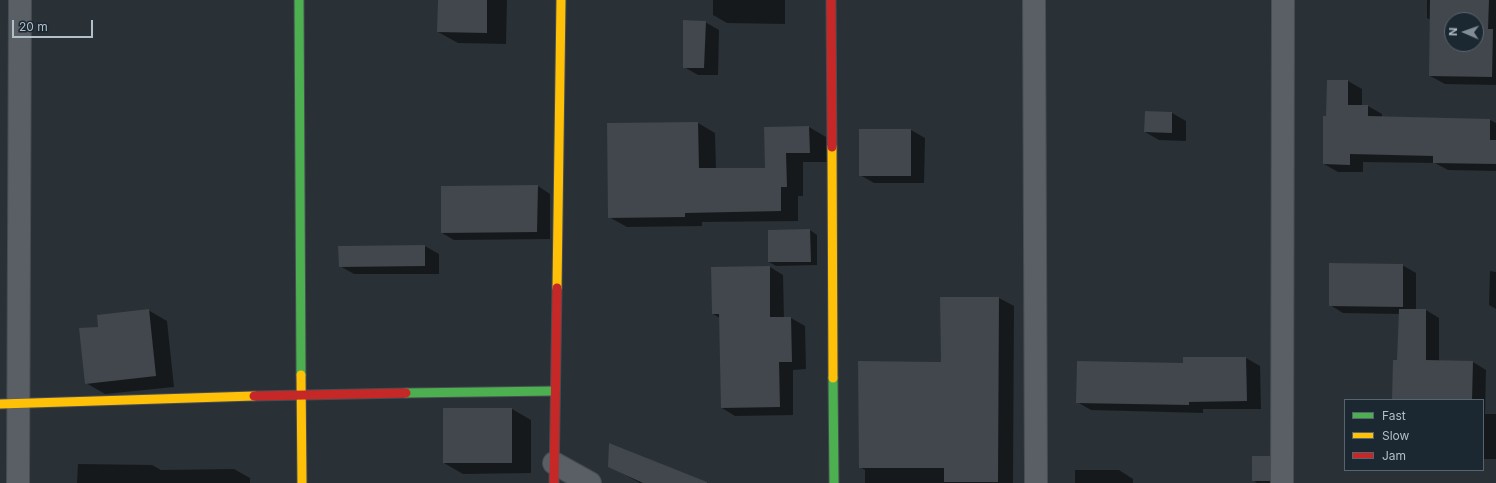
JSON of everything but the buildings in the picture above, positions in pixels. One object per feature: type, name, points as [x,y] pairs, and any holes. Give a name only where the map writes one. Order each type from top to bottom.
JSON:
[{"type":"street","points":[[18,483],[9,404],[20,0]]},
{"type":"street","points":[[299,0],[302,483]]},
{"type":"street","points":[[561,0],[554,473],[590,483]]},
{"type":"street","points":[[831,0],[834,483]]},
{"type":"street","points":[[1034,0],[1036,483]]},
{"type":"street","points":[[1282,483],[1283,0]]},
{"type":"street","points":[[9,404],[302,395],[555,391]]},
{"type":"traffic: fast","points":[[299,0],[301,375]]},
{"type":"traffic: fast","points":[[833,378],[834,483]]},
{"type":"traffic: fast","points":[[406,393],[555,391]]},
{"type":"traffic: slow","points":[[557,288],[561,0]]},
{"type":"traffic: slow","points":[[832,147],[833,378]]},
{"type":"traffic: slow","points":[[301,375],[302,483]]},
{"type":"traffic: slow","points":[[0,404],[254,396]]},
{"type":"traffic: jam","points":[[831,0],[832,147]]},
{"type":"traffic: jam","points":[[554,483],[557,288]]},
{"type":"traffic: jam","points":[[254,396],[406,393]]}]
